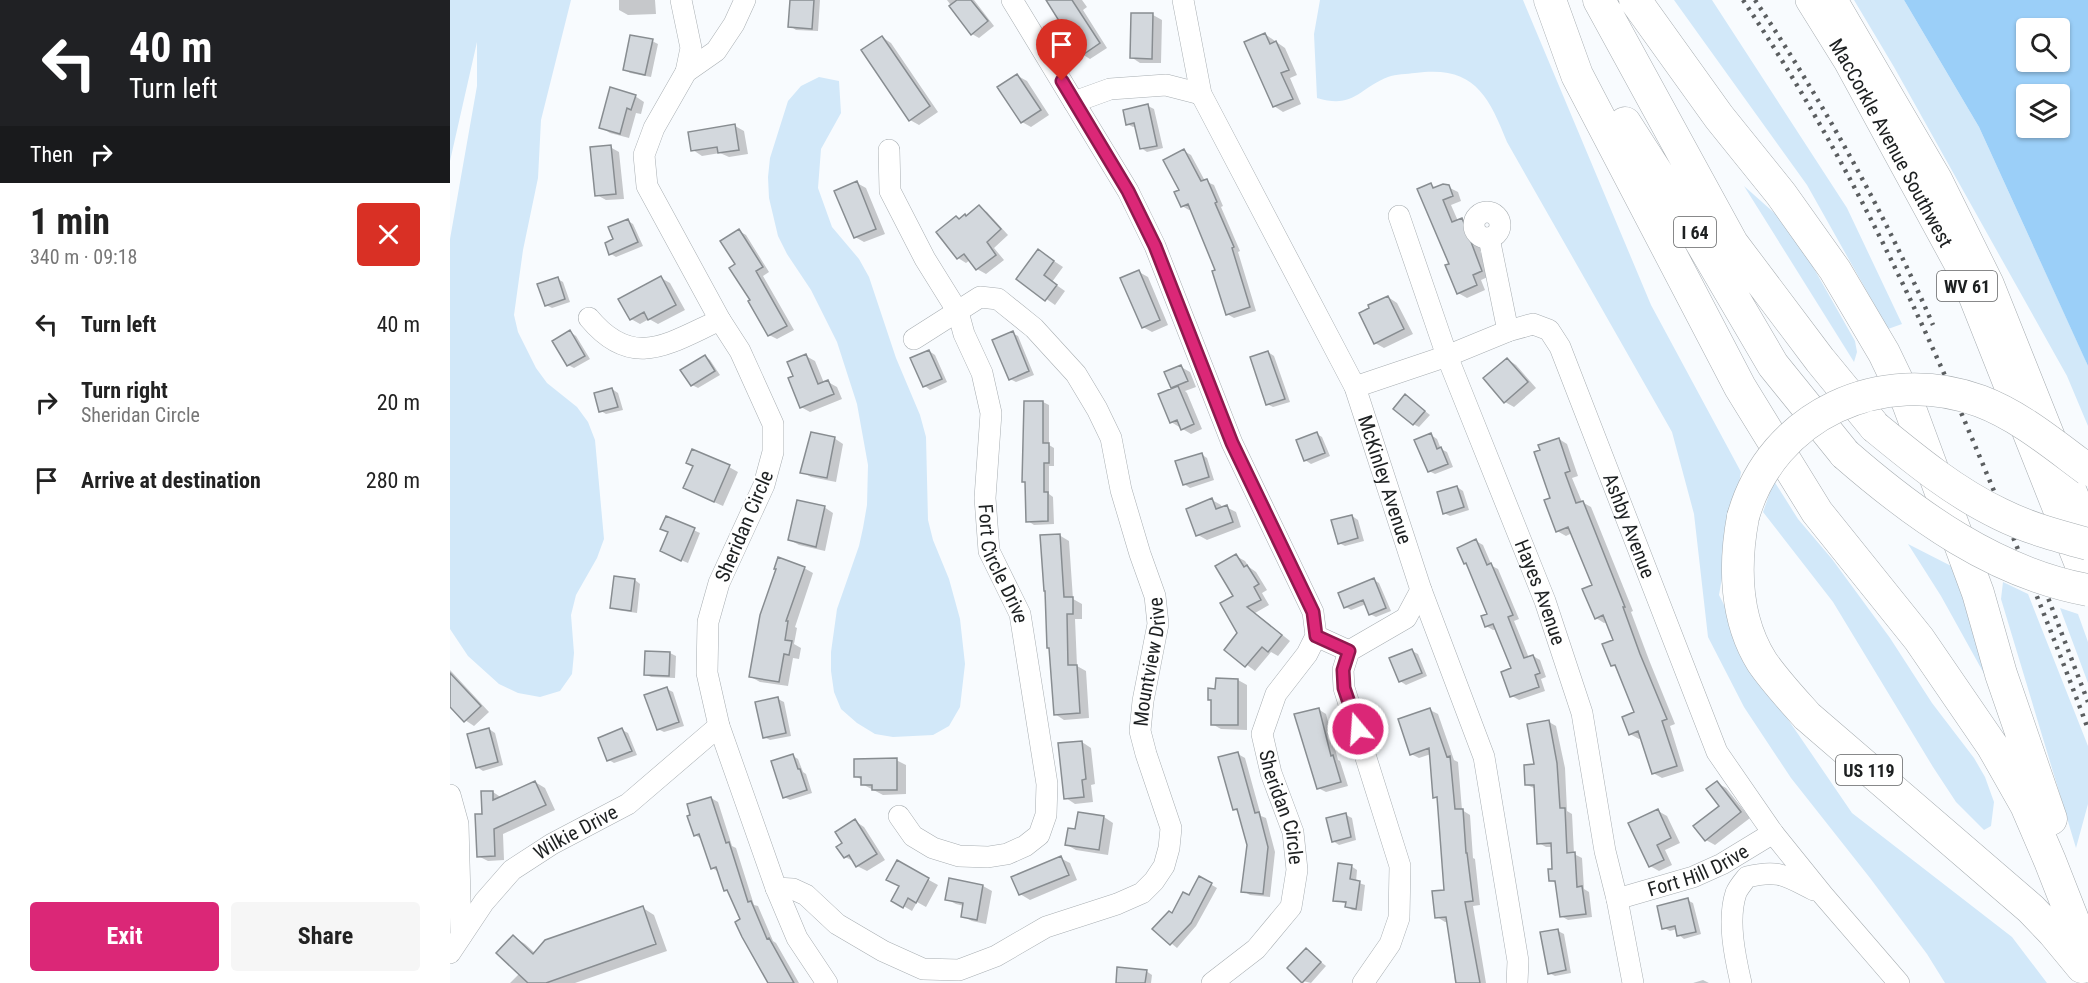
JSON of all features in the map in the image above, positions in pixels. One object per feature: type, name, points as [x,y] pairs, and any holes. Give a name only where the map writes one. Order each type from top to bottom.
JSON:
[{"type":"highway","points":[[1550,0],[1577,75],[1740,387],[1817,512],[1919,639],[1993,747],[2026,805],[2088,958]]},
{"type":"highway","name":"I 64","points":[[1559,0],[1603,86],[1639,148],[1698,237],[1773,365],[1845,454],[1908,505],[1959,539],[2006,564],[2044,580],[2088,590]]},
{"type":"highway","name":"I 64","points":[[1599,0],[1732,243],[1820,360],[1875,427],[1915,460],[1956,489],[2000,514],[2053,535],[2088,544]]},
{"type":"highway","points":[[1635,0],[1719,117],[1781,194],[1835,270],[1884,353],[1908,403],[1978,593],[2001,674],[2044,803],[2088,905]]},
{"type":"highway","name":"US 119","points":[[2088,470],[2016,418],[1981,401],[1946,392],[1913,388],[1876,393],[1828,409],[1790,437],[1768,464],[1754,486],[1743,517],[1737,569],[1743,617],[1749,635],[1761,661],[1779,685],[1807,716],[2031,909],[2053,932],[2088,977]]},
{"type":"main road","name":"MacCorkle Avenue Southwest","points":[[1809,0],[1847,61],[1964,276],[2088,590]]},
{"type":"main road","name":"MacCorkle Avenue Southwest","points":[[1834,0],[1938,178],[1990,283],[2088,528]]},
{"type":"street","points":[[681,0],[691,48],[686,72]]},
{"type":"street","name":"Sheridan Circle","points":[[745,0],[734,24],[716,51],[686,72],[654,128],[645,155],[647,186],[720,320],[740,351],[773,424],[774,452],[764,486],[719,583],[708,622],[707,673],[718,726],[776,888],[796,938],[827,983]]},
{"type":"street","points":[[1012,0],[1128,191],[1155,246],[1232,443],[1313,612],[1316,636],[1349,651]]},
{"type":"street","name":"McKinley Avenue","points":[[1183,0],[1201,94],[1355,387],[1421,590],[1484,757],[1518,961],[1517,983]]},
{"type":"street","points":[[1074,102],[1110,89],[1166,85],[1201,94]]},
{"type":"street","name":"Fort Circle Drive","points":[[889,150],[890,191],[925,259],[958,312],[964,334],[982,373],[991,412],[985,498],[989,551],[1020,614],[1047,784],[1046,815],[1039,835],[1024,846],[1007,854],[988,857],[959,856],[933,848],[913,836],[899,816]]},
{"type":"street","name":"Hayes Avenue","points":[[1399,216],[1448,356],[1545,602],[1582,713],[1605,850],[1633,983]]},
{"type":"street","points":[[1489,238],[1508,331]]},
{"type":"street","name":"Mountview Drive","points":[[776,888],[793,889],[806,895],[837,924],[883,951],[923,969],[959,970],[996,956],[1046,927],[1117,904],[1142,893],[1164,866],[1169,848],[1171,828],[1140,731],[1143,701],[1158,624],[1155,596],[1121,490],[1111,438],[1097,409],[1076,374],[1034,328],[998,299],[980,297],[914,339]]},
{"type":"street","points":[[589,318],[600,332],[618,345],[639,350],[661,346],[720,320]]},
{"type":"street","name":"Ashby Avenue","points":[[1355,387],[1448,356],[1508,331],[1533,324],[1549,330],[1560,346],[1717,752],[1773,832],[1823,895],[1899,983]]},
{"type":"street","points":[[1363,983],[1390,944],[1399,918],[1400,866],[1344,688],[1343,670],[1349,651],[1406,618],[1421,590]]},
{"type":"street","name":"Sheridan Circle","points":[[1212,983],[1256,949],[1291,907],[1297,870],[1293,832],[1272,773],[1262,734],[1276,694],[1307,654],[1316,636]]},
{"type":"street","name":"Wilkie Drive","points":[[456,944],[484,902],[512,870],[552,844],[628,804],[718,726]]},
{"type":"street","points":[[450,795],[458,824],[456,944]]},
{"type":"street","name":"Fort Hill Drive","points":[[1617,899],[1693,877],[1722,864],[1773,832]]},
{"type":"street","points":[[1722,864],[1747,878],[1736,893],[1733,922],[1735,953],[1741,983]]},
{"type":"street","name":"Ashby Avenue","points":[[1747,878],[1767,872],[1787,876],[1823,895]]},
{"type":"shaded area","points":[[450,0],[571,0],[541,120],[538,178],[523,250],[514,315],[518,332],[536,368],[547,383],[577,407],[588,422],[595,440],[604,539],[597,558],[576,595],[571,615],[574,653],[572,674],[560,691],[540,697],[518,693],[499,684],[468,656],[450,629],[450,239],[477,86],[477,42],[450,161]]},
{"type":"shaded area","points":[[1320,0],[1523,0],[1651,305],[1741,472],[1719,595],[1768,690],[1852,813],[2012,937],[2047,983],[1945,983],[1927,954],[1870,878],[1791,778],[1744,707],[1708,637],[1694,514],[1672,432],[1507,142],[1493,110],[1476,86],[1451,74],[1435,72],[1388,77],[1355,96],[1339,101],[1317,98],[1314,34]]},
{"type":"shaded area","points":[[1674,0],[1712,0],[1847,208],[1902,324],[1888,329],[1807,185]]},
{"type":"shaded area","points":[[1854,0],[1904,0],[1979,127],[2088,366],[2088,426],[2067,376]]},
{"type":"shaded area","points":[[819,77],[839,81],[841,113],[821,149],[818,188],[832,227],[859,259],[869,277],[896,358],[920,415],[926,437],[928,520],[933,540],[949,579],[960,619],[965,664],[960,707],[949,726],[933,735],[893,737],[875,734],[857,723],[841,709],[834,692],[831,652],[837,609],[863,528],[867,505],[868,465],[857,404],[837,342],[811,290],[778,236],[769,198],[768,177],[770,158],[788,101],[801,86]]},
{"type":"shaded area","points":[[1744,186],[1790,227],[1855,341],[1857,352],[1854,362]]},
{"type":"shaded area","points":[[1774,481],[1798,519],[1832,559],[1890,638],[1932,703],[1974,758],[1985,777],[1994,802],[1991,826],[1984,830],[1956,802],[1833,602],[1763,512]]},
{"type":"shaded area","points":[[1908,544],[1961,571],[1987,679],[1941,596]]},
{"type":"shaded area","points":[[2003,582],[2028,594],[2088,746],[2088,804],[2076,848],[2001,599]]},
{"type":"shaded area","points":[[2060,608],[2078,614],[2088,642],[2088,683]]},
{"type":"water","points":[[1904,0],[2088,0],[2088,366],[1979,127]]},
{"type":"building","points":[[790,0],[814,0],[812,29],[788,27]]},
{"type":"building","points":[[957,0],[971,0],[988,21],[971,35],[949,6]]},
{"type":"building","points":[[1046,0],[1072,0],[1100,43],[1081,56]]},
{"type":"building","points":[[1131,13],[1153,13],[1152,59],[1130,58]]},
{"type":"building","points":[[1265,33],[1270,44],[1276,41],[1289,70],[1281,73],[1293,99],[1273,107],[1244,42]]},
{"type":"building","points":[[630,35],[653,39],[645,75],[623,70]]},
{"type":"building","points":[[882,36],[930,106],[909,121],[861,50]]},
{"type":"building","points":[[1017,74],[1041,110],[1021,123],[997,87]]},
{"type":"building","points":[[610,87],[636,95],[631,110],[627,108],[620,134],[599,128]]},
{"type":"building","points":[[1148,104],[1157,146],[1140,149],[1134,123],[1126,125],[1123,110]]},
{"type":"building","points":[[735,124],[739,150],[718,153],[717,147],[691,151],[688,132]]},
{"type":"building","points":[[611,145],[616,194],[595,196],[590,147]]},
{"type":"building","points":[[1184,149],[1201,181],[1207,179],[1217,202],[1215,203],[1234,247],[1232,248],[1250,307],[1226,315],[1212,271],[1215,270],[1188,204],[1181,207],[1174,192],[1179,190],[1163,160]]},
{"type":"building","points":[[857,181],[876,229],[854,238],[834,191]]},
{"type":"building","points":[[1431,183],[1433,188],[1443,184],[1449,185],[1453,196],[1443,200],[1452,222],[1462,218],[1482,271],[1473,275],[1477,285],[1457,294],[1445,265],[1449,264],[1417,189]]},
{"type":"building","points":[[979,205],[1001,229],[987,242],[996,255],[976,270],[964,254],[957,259],[936,232],[956,216],[959,219],[965,214],[966,216]]},
{"type":"building","points":[[628,219],[638,242],[609,255],[605,243],[613,239],[608,227]]},
{"type":"building","points":[[739,229],[763,267],[756,271],[787,326],[768,336],[748,301],[750,300],[729,268],[735,264],[720,241]]},
{"type":"building","points":[[1038,249],[1054,261],[1044,275],[1057,285],[1045,301],[1016,279]]},
{"type":"building","points":[[1139,270],[1160,320],[1142,328],[1120,278]]},
{"type":"building","points":[[661,276],[676,305],[648,320],[644,312],[630,320],[618,299]]},
{"type":"building","points":[[558,277],[565,299],[545,306],[537,284]]},
{"type":"building","points":[[1388,296],[1404,329],[1374,344],[1359,313],[1369,308],[1368,305]]},
{"type":"building","points":[[570,330],[585,356],[567,366],[552,341]]},
{"type":"building","points":[[1013,331],[1029,371],[1009,380],[992,340]]},
{"type":"building","points":[[929,350],[942,379],[923,387],[910,358]]},
{"type":"building","points":[[1268,351],[1285,399],[1266,405],[1250,357]]},
{"type":"building","points":[[806,354],[818,384],[828,380],[834,394],[800,408],[788,378],[793,376],[787,362]]},
{"type":"building","points":[[705,355],[715,371],[691,386],[680,370]]},
{"type":"building","points":[[1507,358],[1528,382],[1504,403],[1483,378]]},
{"type":"building","points":[[1181,365],[1188,381],[1171,388],[1164,372]]},
{"type":"building","points":[[1178,386],[1194,424],[1181,430],[1177,420],[1170,423],[1158,394]]},
{"type":"building","points":[[612,388],[618,407],[599,412],[594,393]]},
{"type":"building","points":[[1405,394],[1425,411],[1413,425],[1393,409]]},
{"type":"building","points":[[1024,401],[1043,401],[1043,443],[1049,443],[1049,463],[1044,463],[1044,492],[1048,492],[1048,521],[1026,522],[1025,482],[1022,482]]},
{"type":"building","points":[[811,432],[835,437],[827,478],[800,473]]},
{"type":"building","points":[[1317,432],[1325,453],[1304,461],[1296,440]]},
{"type":"building","points":[[1431,433],[1437,449],[1441,447],[1448,464],[1428,472],[1414,440]]},
{"type":"building","points":[[1559,438],[1570,471],[1565,473],[1576,503],[1583,501],[1625,607],[1623,607],[1640,654],[1667,719],[1662,721],[1677,766],[1652,774],[1638,731],[1629,735],[1622,717],[1634,712],[1615,665],[1611,666],[1602,644],[1613,640],[1603,615],[1595,619],[1582,589],[1592,585],[1568,527],[1556,532],[1544,500],[1550,498],[1534,452],[1540,450],[1538,445]]},
{"type":"building","points":[[692,449],[730,465],[714,502],[683,488],[693,466],[686,463]]},
{"type":"building","points":[[1202,453],[1209,477],[1183,485],[1175,461]]},
{"type":"building","points":[[1457,486],[1464,507],[1443,514],[1437,492]]},
{"type":"building","points":[[1212,498],[1216,509],[1227,505],[1233,522],[1196,536],[1186,509]]},
{"type":"building","points":[[797,500],[825,506],[816,547],[788,540]]},
{"type":"building","points":[[1352,515],[1358,538],[1338,544],[1331,520]]},
{"type":"building","points":[[666,516],[695,528],[681,561],[660,551],[668,532],[660,529]]},
{"type":"building","points":[[1060,534],[1064,597],[1073,597],[1073,614],[1067,614],[1068,665],[1077,665],[1080,713],[1054,715],[1040,535]]},
{"type":"building","points":[[1476,539],[1487,565],[1491,563],[1513,615],[1508,617],[1524,658],[1533,655],[1540,673],[1535,675],[1539,687],[1510,697],[1501,672],[1511,668],[1493,624],[1485,627],[1481,616],[1487,614],[1466,563],[1464,564],[1457,548]]},
{"type":"building","points":[[1236,554],[1244,567],[1247,565],[1259,584],[1254,587],[1261,600],[1247,607],[1282,635],[1268,652],[1262,647],[1245,667],[1224,650],[1237,633],[1220,603],[1233,596],[1215,566]]},
{"type":"building","points":[[778,557],[805,567],[786,621],[788,621],[785,640],[792,641],[789,655],[784,654],[779,682],[749,677],[760,615]]},
{"type":"building","points":[[614,576],[635,579],[631,611],[610,608]]},
{"type":"building","points":[[1374,578],[1386,608],[1369,615],[1363,600],[1344,608],[1338,593]]},
{"type":"building","points":[[1412,649],[1422,673],[1399,682],[1389,658]]},
{"type":"building","points":[[645,651],[670,652],[669,676],[644,675]]},
{"type":"building","points":[[450,673],[481,706],[464,722],[450,707]]},
{"type":"building","points":[[1216,678],[1238,679],[1238,725],[1211,725],[1211,700],[1208,700],[1208,688],[1215,689]]},
{"type":"building","points":[[667,687],[679,722],[657,730],[644,695]]},
{"type":"building","points":[[778,697],[786,733],[763,738],[755,702]]},
{"type":"building","points":[[1319,708],[1331,756],[1333,755],[1341,782],[1317,789],[1294,714]]},
{"type":"building","points":[[1430,708],[1447,757],[1450,756],[1455,809],[1463,809],[1473,901],[1465,902],[1480,983],[1456,983],[1446,917],[1435,918],[1432,891],[1444,890],[1437,797],[1433,798],[1429,748],[1410,755],[1398,719]]},
{"type":"building","points":[[1549,720],[1557,763],[1560,808],[1565,808],[1567,853],[1575,852],[1577,887],[1582,886],[1586,914],[1560,917],[1555,881],[1549,881],[1548,869],[1552,869],[1551,843],[1537,844],[1534,785],[1525,785],[1524,765],[1534,764],[1527,724]]},
{"type":"building","points":[[489,728],[498,762],[476,768],[467,734]]},
{"type":"building","points":[[622,728],[632,751],[607,761],[598,738]]},
{"type":"building","points":[[1082,741],[1086,779],[1082,780],[1084,797],[1064,799],[1058,743]]},
{"type":"building","points":[[1238,752],[1255,813],[1259,812],[1268,847],[1263,894],[1241,892],[1247,845],[1237,809],[1233,810],[1218,757]]},
{"type":"building","points":[[793,754],[807,790],[783,798],[771,761]]},
{"type":"building","points":[[897,758],[897,790],[872,790],[872,785],[861,785],[861,777],[854,777],[854,759]]},
{"type":"building","points":[[535,781],[546,805],[494,829],[495,856],[477,857],[475,814],[482,814],[481,791],[493,791],[493,800]]},
{"type":"building","points":[[1717,781],[1741,812],[1705,841],[1693,826],[1719,806],[1706,789]]},
{"type":"building","points":[[711,797],[726,843],[729,842],[748,902],[751,901],[767,939],[769,938],[794,983],[768,983],[735,922],[740,919],[727,890],[724,891],[716,867],[711,869],[699,834],[694,836],[687,816],[690,815],[687,804]]},
{"type":"building","points":[[1658,809],[1671,838],[1657,845],[1664,860],[1649,867],[1628,823]]},
{"type":"building","points":[[1078,812],[1104,816],[1099,850],[1065,845],[1068,828],[1075,829]]},
{"type":"building","points":[[1346,813],[1351,837],[1332,842],[1326,818]]},
{"type":"building","points":[[855,819],[877,854],[856,867],[849,855],[844,858],[836,847],[842,843],[835,832]]},
{"type":"building","points":[[1061,856],[1069,875],[1019,895],[1011,877]]},
{"type":"building","points":[[897,860],[929,878],[916,903],[908,898],[903,908],[891,901],[899,886],[886,880]]},
{"type":"building","points":[[1338,863],[1352,865],[1350,879],[1360,881],[1356,909],[1345,907],[1346,902],[1333,901]]},
{"type":"building","points":[[1199,876],[1212,883],[1191,923],[1170,945],[1152,929],[1169,911],[1172,913],[1183,892],[1189,895]]},
{"type":"building","points":[[949,878],[983,885],[977,920],[961,917],[963,903],[945,900]]},
{"type":"building","points":[[1688,898],[1696,932],[1677,936],[1675,926],[1662,929],[1657,906]]},
{"type":"building","points":[[643,906],[656,944],[546,983],[528,983],[496,953],[513,935],[533,954],[545,940]]},
{"type":"building","points":[[1558,929],[1566,970],[1548,974],[1540,932]]},
{"type":"building","points":[[1306,948],[1321,962],[1302,983],[1287,968]]},
{"type":"building","points":[[1117,967],[1147,970],[1145,983],[1116,983]]},
{"type":"railway","points":[[1743,0],[1811,109],[1901,279],[1979,455],[2088,729]]},
{"type":"railway","points":[[1755,0],[1805,78],[1851,158],[1894,241],[1933,325]]},
{"type":"railway","points":[[2042,582],[2088,702]]},
{"type":"route","points":[[1062,81],[1128,191],[1155,246],[1232,443],[1313,612],[1316,636],[1349,651],[1343,670],[1344,688],[1358,729]]}]
